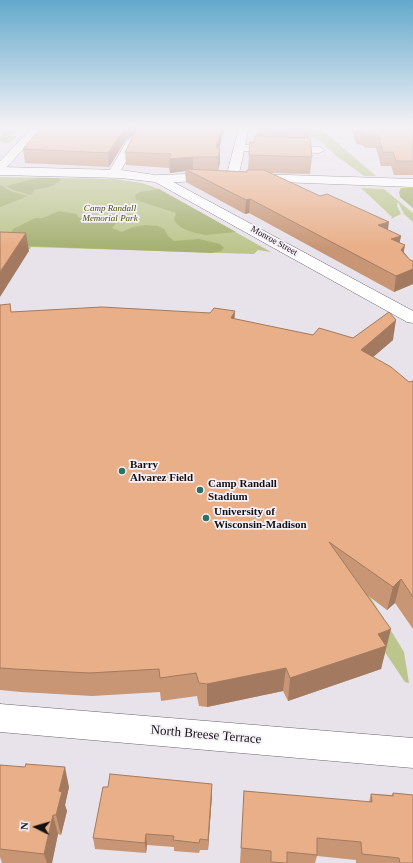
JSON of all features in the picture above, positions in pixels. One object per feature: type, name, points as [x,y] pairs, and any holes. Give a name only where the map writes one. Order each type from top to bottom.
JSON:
[{"type":"main road","name":"Monroe Street","points":[[0,169],[133,174],[158,179],[413,318]]},
{"type":"street","points":[[114,173],[117,167]]},
{"type":"street","points":[[232,178],[234,167]]},
{"type":"street","points":[[158,179],[193,176],[232,178],[389,177],[413,183]]},
{"type":"street","name":"North Breese Terrace","points":[[0,718],[413,753]]},
{"type":"green space","points":[[352,167],[366,167],[376,176],[364,176]]},
{"type":"green space","name":"Camp Randall Memorial Park","points":[[0,177],[115,179],[142,183],[159,189],[271,252],[258,250],[254,254],[31,247],[30,249],[0,249]]},
{"type":"green space","points":[[37,178],[59,178],[61,180],[53,186],[34,190],[31,195],[13,190],[6,186]]},
{"type":"green space","points":[[0,185],[10,191],[28,196],[0,207]]},
{"type":"green space","points":[[295,185],[384,189],[413,213],[413,222],[404,214],[398,202],[397,206],[401,214],[391,219],[392,217],[361,188]]},
{"type":"green space","points":[[401,188],[413,188],[413,208],[400,197],[399,192]]},
{"type":"green space","points":[[159,189],[236,232],[206,235],[192,232],[182,228],[176,223],[174,220],[176,213],[136,200],[135,195],[140,192]]},
{"type":"green space","points":[[59,211],[77,214],[78,217],[81,218],[111,217],[112,221],[117,222],[112,228],[122,232],[133,227],[145,225],[158,226],[164,229],[168,236],[174,241],[199,239],[220,244],[224,248],[221,251],[212,253],[0,245],[0,232],[11,233],[13,229],[35,218],[43,218]]},
{"type":"green space","points":[[356,587],[371,598],[404,652],[409,683],[405,682],[345,593]]},
{"type":"building","points":[[185,169],[247,172],[247,170],[264,170],[320,196],[327,194],[389,222],[378,225],[401,236],[391,239],[405,245],[401,250],[410,260],[413,261],[413,269],[396,276],[250,199],[246,200]]},
{"type":"building","points":[[0,232],[26,233],[0,272]]},
{"type":"building","name":"University of Wisconsin-Madison","points":[[10,304],[11,312],[102,307],[210,313],[214,308],[235,311],[231,318],[313,335],[319,328],[353,338],[389,312],[396,320],[361,350],[391,367],[409,382],[413,381],[413,597],[401,579],[393,587],[329,542],[391,629],[378,634],[386,646],[290,678],[286,668],[207,684],[199,683],[196,673],[160,678],[159,669],[89,673],[0,668],[0,305]]},
{"type":"building","points":[[26,764],[65,767],[59,791],[62,792],[56,815],[53,815],[44,854],[0,849],[0,765],[25,767]]},
{"type":"building","points":[[110,774],[212,784],[208,840],[200,839],[199,843],[173,840],[174,836],[146,834],[145,843],[93,838],[103,787],[108,787]]},
{"type":"building","points":[[244,791],[372,802],[371,794],[393,796],[393,793],[413,795],[413,863],[400,863],[399,858],[362,854],[361,842],[317,838],[317,855],[287,852],[287,863],[271,862],[271,851],[241,848]]},
{"type":"place","name":"Barry Alvarez Field","points":[[122,471]]},
{"type":"place","name":"Camp Randall Stadium","points":[[200,490]]},
{"type":"place","name":"University of Wisconsin-Madison","points":[[206,518]]}]
